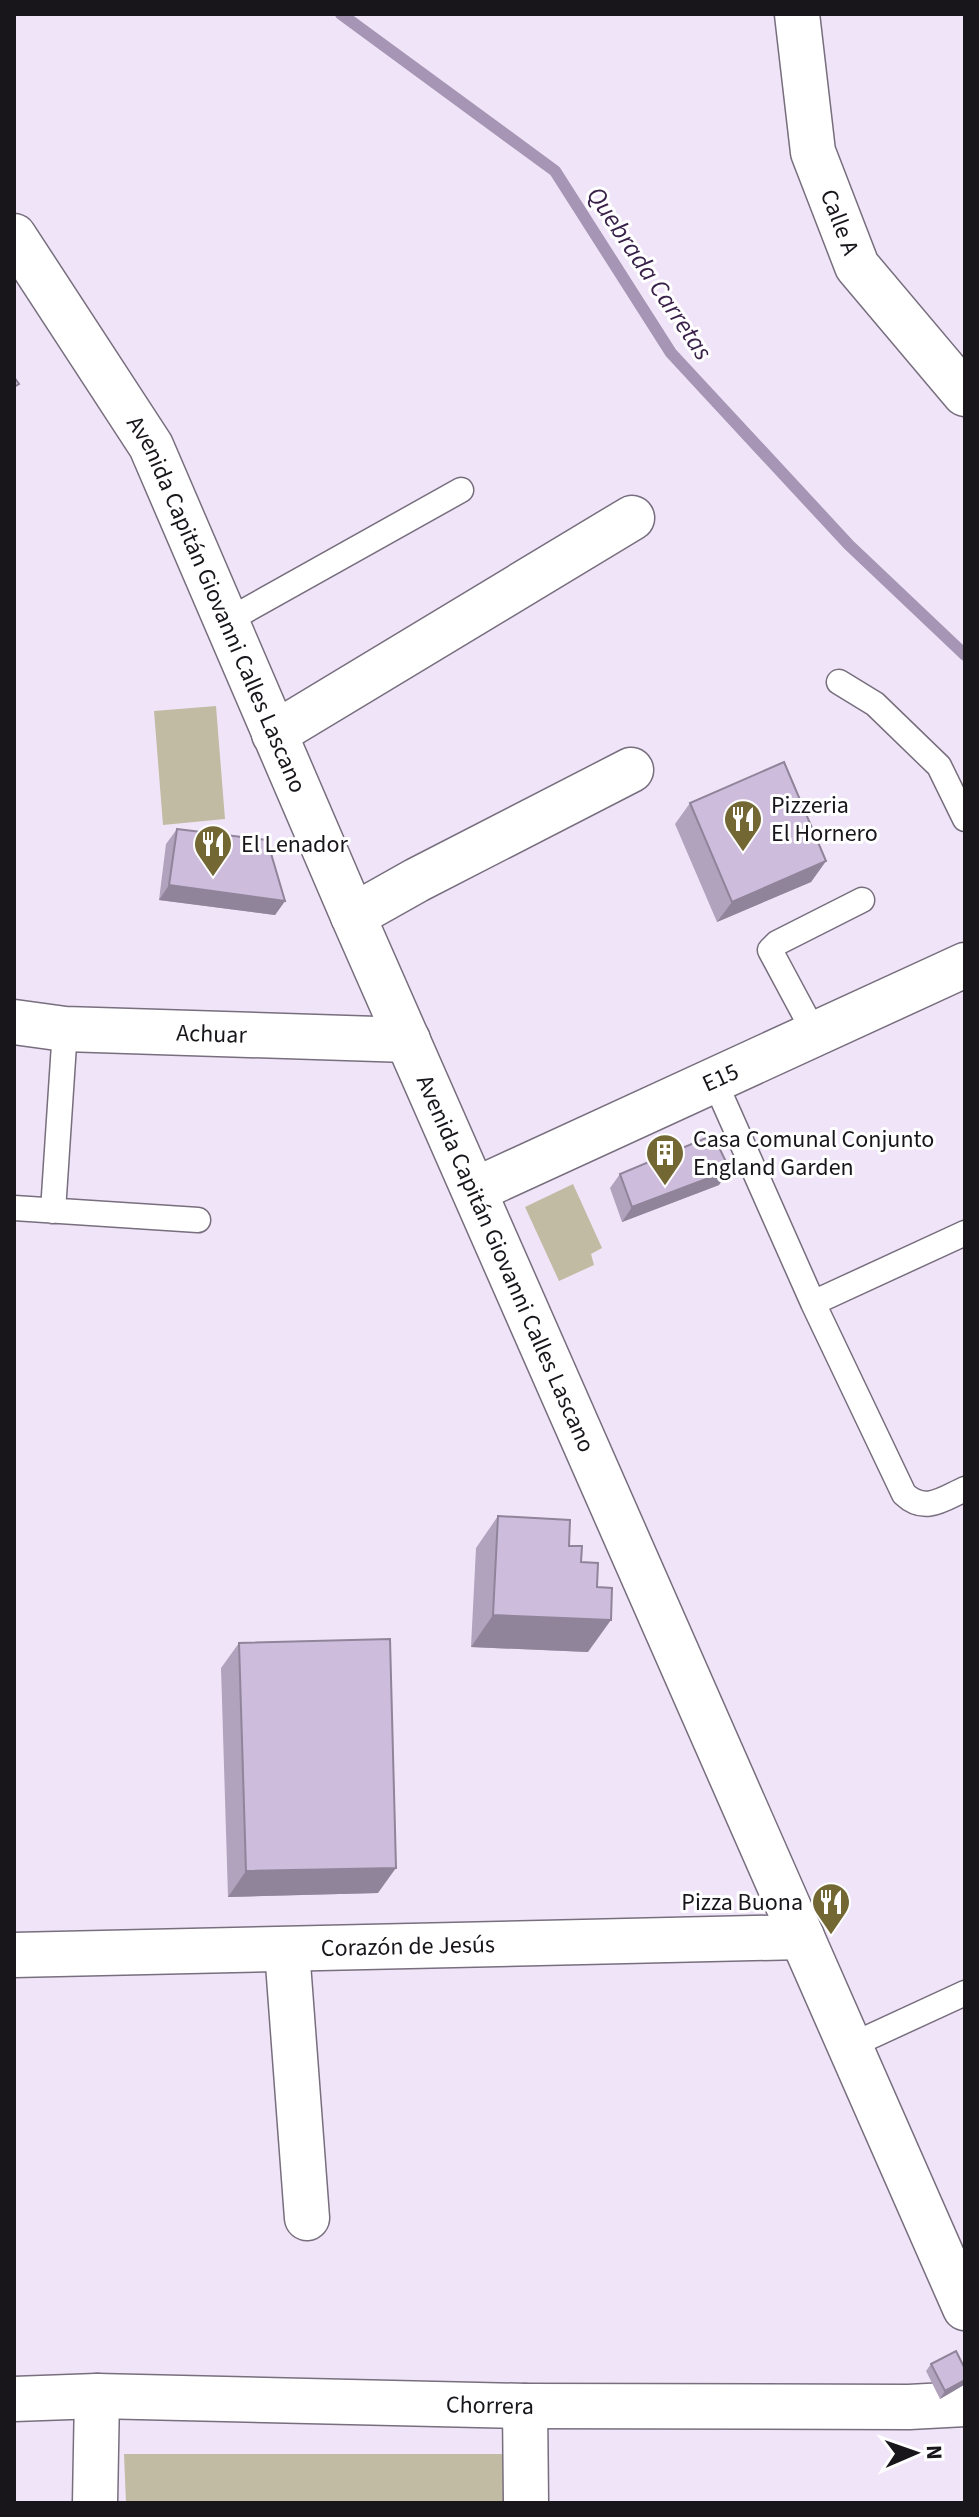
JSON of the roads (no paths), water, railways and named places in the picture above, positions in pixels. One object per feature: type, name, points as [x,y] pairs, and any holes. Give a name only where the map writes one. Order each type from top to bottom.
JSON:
[{"type":"street","name":"Calle A","points":[[797,14],[813,152],[857,266],[965,394]]},
{"type":"street","name":"Avenida Capitán Giovanni Calles Lascano","points":[[14,236],[151,446],[353,916],[965,2308]]},
{"type":"street","points":[[274,734],[632,518]]},
{"type":"street","points":[[353,916],[631,770]]},
{"type":"street","name":"E15","points":[[475,1190],[965,965]]},
{"type":"street","name":"Achuar","points":[[14,1022],[65,1029],[408,1040]]},
{"type":"street","name":"Corazón de Jesús","points":[[14,1955],[802,1937]]},
{"type":"street","points":[[287,1950],[307,2218]]},
{"type":"street","points":[[95,2503],[97,2396]]},
{"type":"street","name":"Chorrera","points":[[14,2399],[97,2396],[525,2406],[909,2407],[965,2404]]},
{"type":"street","points":[[525,2406],[526,2503]]},
{"type":"lane","points":[[225,622],[461,490]]},
{"type":"lane","points":[[839,682],[875,704],[939,766],[965,819]]},
{"type":"lane","points":[[815,1034],[770,950],[777,943],[862,900]]},
{"type":"lane","points":[[53,1211],[65,1029]]},
{"type":"lane","points":[[714,1080],[813,1303],[904,1494],[913,1503],[925,1505],[965,1489]]},
{"type":"lane","points":[[14,1208],[198,1220]]},
{"type":"lane","points":[[813,1303],[965,1233]]},
{"type":"lane","points":[[850,2046],[965,1993]]},
{"type":"waterway","name":"Quebrada Carretas","points":[[341,14],[555,171],[671,353],[849,545],[965,655]]},
{"type":"place","name":"Pizzeria El Hornero","points":[[743,853]]},
{"type":"place","name":"El Lenador","points":[[213,878]]},
{"type":"place","name":"Casa Comunal Conjunto England Garden","points":[[665,1187]]},
{"type":"place","name":"Pizza Buona","points":[[831,1936]]}]
